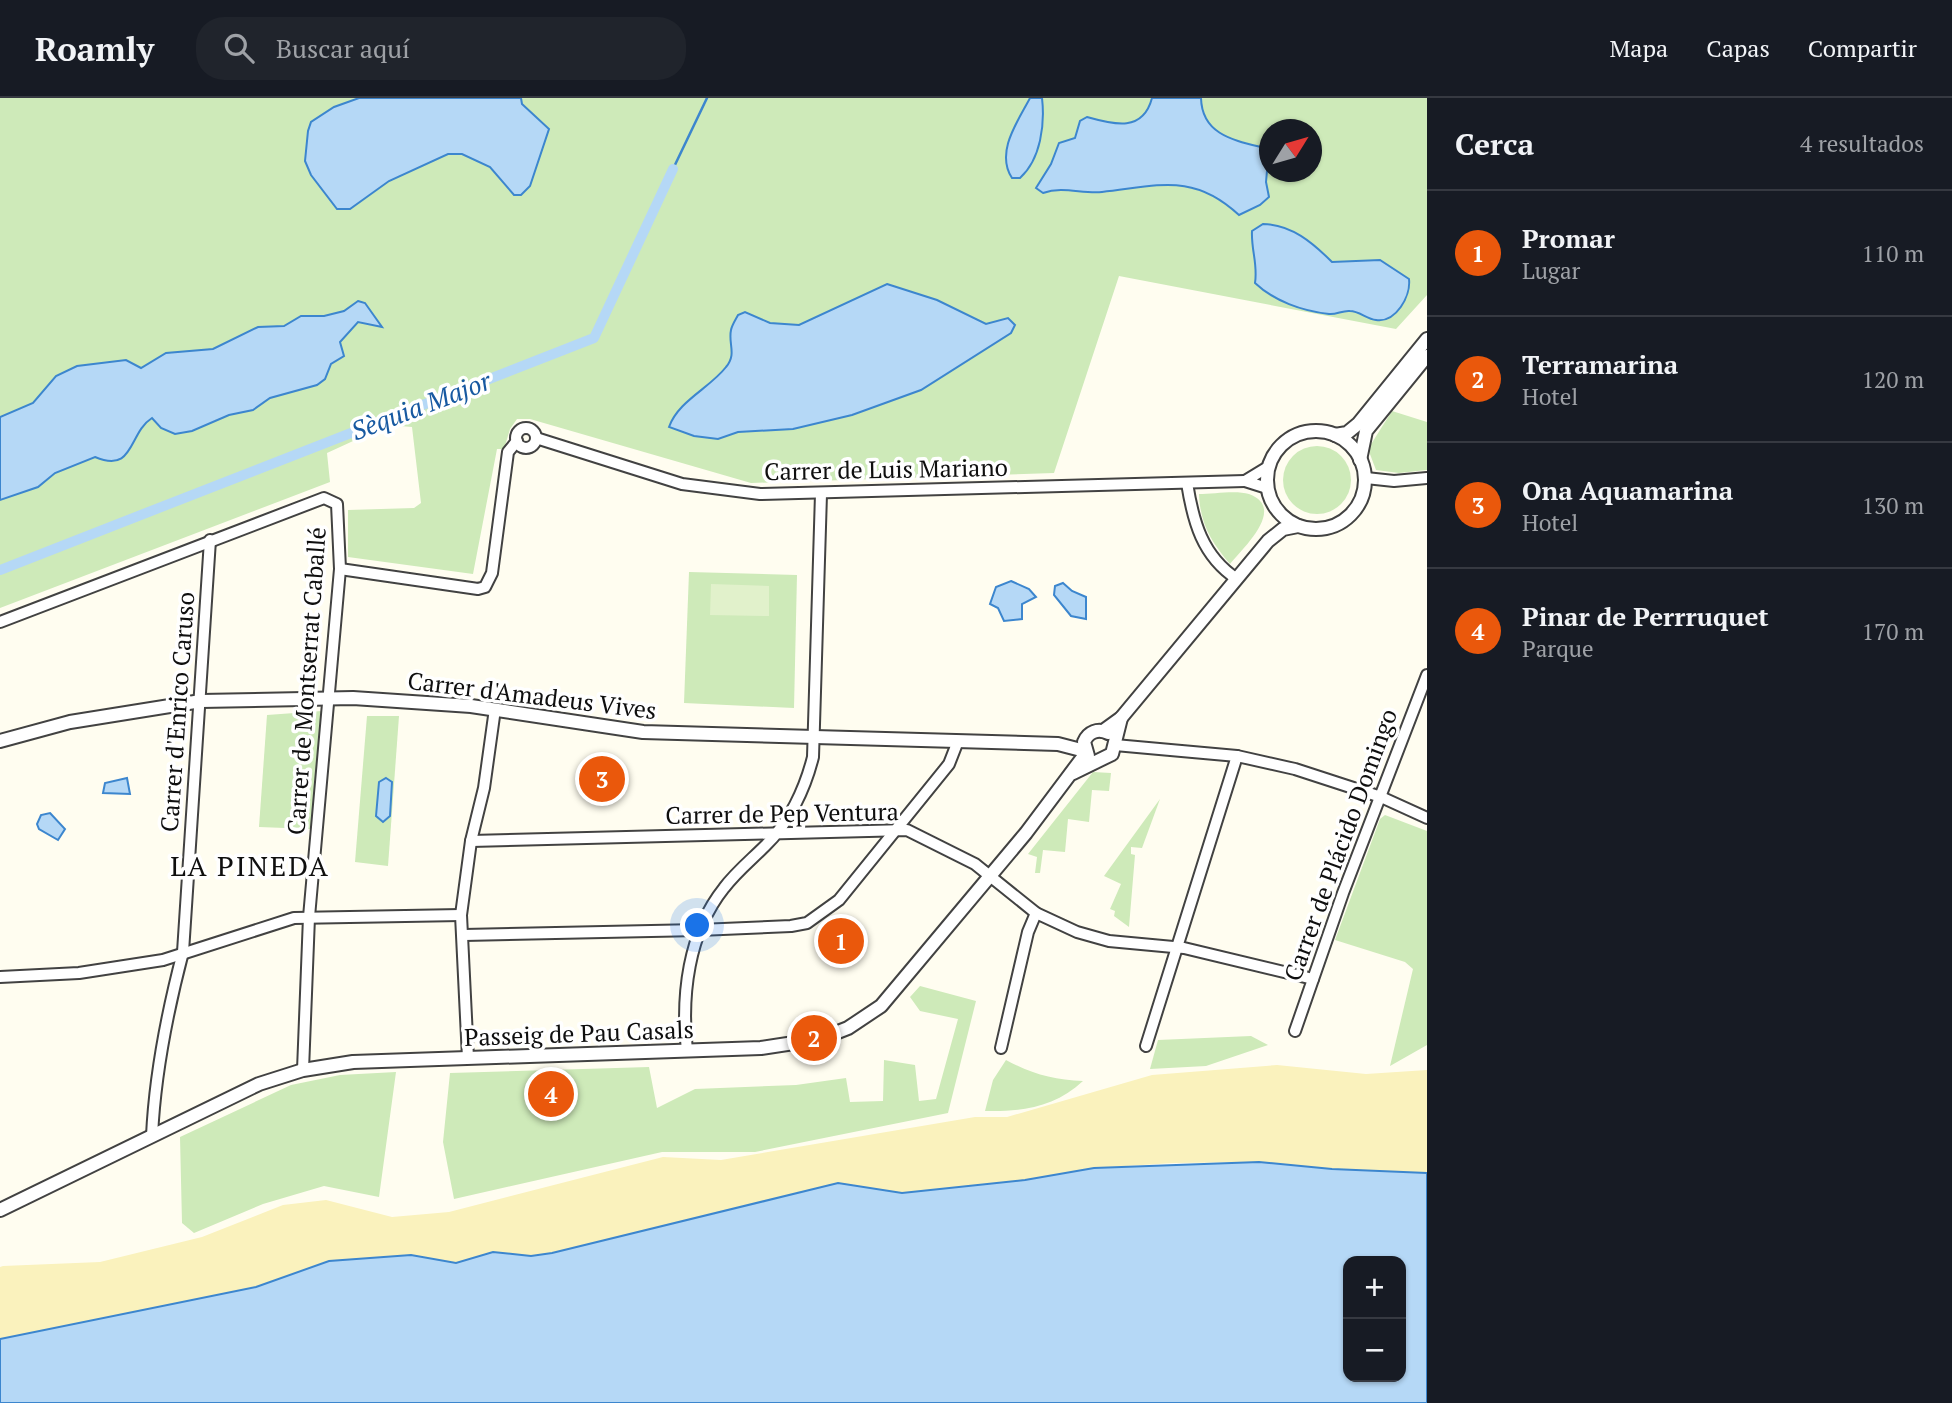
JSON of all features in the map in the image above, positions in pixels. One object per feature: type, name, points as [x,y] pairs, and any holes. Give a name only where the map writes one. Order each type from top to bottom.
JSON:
[{"type":"street","points":[[1298,526],[1277,510],[1267,488],[1268,467],[1275,452],[1287,440],[1302,433],[1348,433],[1427,339]]},
{"type":"street","points":[[1360,460],[1366,431],[1427,356]]},
{"type":"street","points":[[1335,435],[1354,450],[1360,460],[1366,478],[1361,502],[1346,520],[1326,529],[1298,526],[1283,529],[1268,541],[1119,722],[1103,731],[1121,746],[1237,756],[1295,769],[1381,797],[1427,818]]},
{"type":"street","name":"Carrer de Luis Mariano","points":[[340,569],[478,589],[487,586],[492,573],[508,452],[517,441],[522,447],[529,447],[536,438],[681,484],[760,494],[1245,481],[1267,488]]},
{"type":"street","name":"Carrer de Luis Mariano","points":[[1245,481],[1268,467]]},
{"type":"street","points":[[1366,478],[1394,481],[1427,478]]},
{"type":"street","points":[[1187,483],[1194,519],[1208,552],[1237,579]]},
{"type":"street","points":[[687,1051],[687,989],[699,930],[723,889],[776,834],[804,785],[813,757],[821,494]]},
{"type":"street","name":"Carrer de Montserrat Caballé","points":[[211,540],[324,498],[337,505],[340,569],[331,698],[309,917],[303,1070]]},
{"type":"street","points":[[1268,541],[1277,510]]},
{"type":"street","points":[[0,621],[211,540]]},
{"type":"street","name":"Carrer d'Enrico Caruso","points":[[152,1136],[155,1082],[166,1016],[183,952],[211,540]]},
{"type":"street","name":"Carrer de Plácido Domingo","points":[[1295,1031],[1312,979],[1427,675]]},
{"type":"street","name":"Carrer d'Amadeus Vives","points":[[0,741],[70,723],[201,701],[331,698],[420,701],[495,709],[631,731],[1086,747],[1093,732],[1103,731]]},
{"type":"street","points":[[468,1058],[461,915],[471,841],[484,788],[495,709]]},
{"type":"street","points":[[1119,722],[1121,746]]},
{"type":"street","points":[[464,935],[791,926],[814,919],[834,905],[896,830],[953,759],[958,741]]},
{"type":"street","points":[[1067,745],[1075,770]]},
{"type":"street","name":"Passeig de Pau Casals","points":[[1075,770],[1097,761],[1121,746]]},
{"type":"street","points":[[1086,747],[1097,761]]},
{"type":"street","name":"Passeig de Pau Casals","points":[[0,1210],[259,1084],[303,1070],[354,1062],[687,1051],[802,1044],[860,1021],[899,987],[991,876],[1075,770],[1086,747]]},
{"type":"street","points":[[1146,1046],[1237,756]]},
{"type":"street","name":"Carrer de Pep Ventura","points":[[471,841],[896,830],[915,833],[966,859],[1036,913],[1098,938],[1179,947],[1312,979]]},
{"type":"street","points":[[1001,1048],[1028,932],[1036,913]]},
{"type":"street","points":[[0,978],[79,974],[163,960],[294,918],[461,915]]},
{"type":"green space","points":[[0,98],[1427,98],[1427,295],[1396,329],[1119,276],[1054,473],[751,483],[530,419],[517,419],[510,429],[504,449],[497,449],[473,574],[348,557],[348,510],[414,508],[421,503],[412,427],[388,425],[327,453],[330,482],[0,608]]},
{"type":"green space","points":[[1392,411],[1427,422],[1427,470],[1399,473],[1376,470],[1368,449]]},
{"type":"green space","points":[[1317,446],[1330,449],[1341,456],[1348,467],[1351,480],[1348,493],[1341,504],[1330,511],[1317,514],[1304,511],[1293,504],[1286,493],[1283,480],[1286,467],[1293,456],[1304,449]]},
{"type":"green space","points":[[1199,494],[1249,494],[1260,500],[1264,509],[1259,528],[1230,564],[1208,532]]},
{"type":"green space","points":[[689,572],[797,575],[794,708],[684,703]]},
{"type":"green space","points":[[711,584],[769,586],[769,616],[710,615]]},
{"type":"green space","points":[[322,711],[311,829],[259,827],[267,715]]},
{"type":"green space","points":[[367,716],[399,716],[388,866],[355,862]]},
{"type":"green space","points":[[1093,772],[1111,773],[1109,791],[1092,790],[1089,822],[1068,819],[1065,852],[1043,850],[1040,873],[1035,873],[1037,857],[1028,854]]},
{"type":"green space","points":[[1160,799],[1142,848],[1131,847],[1131,854],[1135,855],[1129,927],[1114,916],[1115,911],[1110,909],[1121,884],[1104,876]]},
{"type":"green space","points":[[1385,815],[1427,831],[1427,1045],[1390,1066],[1413,969],[1405,962],[1335,940],[1380,819]]},
{"type":"green space","points":[[920,986],[976,1001],[948,1113],[755,1152],[662,1152],[454,1199],[443,1142],[450,1073],[649,1067],[657,1108],[695,1089],[796,1085],[846,1078],[850,1102],[883,1101],[884,1060],[915,1065],[919,1101],[936,1099],[958,1019],[920,1011],[910,997]]},
{"type":"green space","points":[[1251,1036],[1268,1045],[1206,1066],[1150,1069],[1158,1040]]},
{"type":"green space","points":[[1006,1060],[1043,1075],[1083,1081],[1061,1097],[1038,1106],[985,1111],[993,1080]]},
{"type":"green space","points":[[396,1072],[379,1197],[324,1186],[263,1204],[194,1233],[182,1223],[180,1137],[291,1085],[340,1075]]},
{"type":"sand","points":[[1277,1065],[1366,1074],[1427,1070],[1427,1173],[1332,1169],[1259,1162],[1173,1163],[1094,1168],[1025,1180],[902,1193],[838,1183],[552,1253],[531,1256],[493,1252],[456,1263],[411,1255],[329,1261],[256,1287],[0,1339],[0,1267],[100,1262],[202,1237],[283,1205],[326,1200],[392,1217],[449,1212],[663,1157],[721,1160],[975,1117],[1007,1117],[1152,1075]]},
{"type":"water","points":[[359,98],[521,98],[522,104],[549,129],[530,186],[521,195],[514,195],[490,167],[462,154],[448,154],[389,181],[350,209],[337,209],[311,175],[305,161],[308,131],[311,122],[334,107]]},
{"type":"water","points":[[1030,98],[1042,98],[1040,141],[1027,170],[1020,178],[1012,178],[1007,168],[1007,147]]},
{"type":"water","points":[[1152,98],[1201,98],[1203,111],[1215,129],[1234,140],[1259,146],[1259,182],[1266,182],[1269,197],[1260,205],[1239,215],[1222,201],[1190,187],[1158,185],[1102,192],[1058,190],[1043,193],[1036,188],[1051,164],[1059,143],[1075,138],[1080,121],[1087,117],[1127,123],[1135,121],[1148,109]]},
{"type":"water","points":[[1263,224],[1292,231],[1332,262],[1380,260],[1409,279],[1405,300],[1396,313],[1383,320],[1376,320],[1353,311],[1319,313],[1280,300],[1255,283],[1252,231]]},
{"type":"water","points":[[887,284],[937,300],[986,324],[1008,318],[1015,325],[1011,333],[921,390],[852,415],[793,429],[738,432],[718,439],[694,436],[669,427],[679,410],[719,375],[729,362],[732,353],[731,330],[738,315],[745,312],[770,323],[799,325]]},
{"type":"water","points":[[358,301],[365,303],[382,327],[358,322],[340,342],[344,356],[331,364],[325,379],[317,385],[270,398],[253,410],[229,415],[192,431],[175,434],[161,428],[152,418],[144,425],[130,450],[117,460],[108,461],[95,457],[55,473],[38,487],[0,500],[0,417],[33,403],[56,376],[77,366],[126,360],[141,368],[166,353],[213,349],[258,327],[284,326],[301,316],[324,316],[344,311]]},
{"type":"water","points":[[1011,581],[1029,589],[1036,597],[1022,604],[1022,619],[1004,621],[998,608],[990,604],[996,587]]},
{"type":"water","points":[[1063,583],[1072,591],[1086,597],[1086,619],[1071,616],[1054,595],[1055,586]]},
{"type":"water","points":[[127,778],[130,794],[103,793],[105,783]]},
{"type":"water","points":[[386,778],[392,782],[390,816],[383,822],[376,816],[379,782]]},
{"type":"water","points":[[50,813],[65,829],[58,840],[39,829],[37,824],[41,815]]},
{"type":"water","points":[[1259,1162],[1332,1169],[1427,1173],[1427,1403],[0,1403],[0,1339],[256,1287],[329,1261],[411,1255],[456,1263],[493,1252],[531,1256],[552,1253],[838,1183],[902,1193],[1025,1180],[1094,1168]]},
{"type":"waterway","name":"Sèquia Major","points":[[673,169],[707,98]]},
{"type":"waterway","name":"Sèquia Major","points":[[0,570],[594,338],[673,169]]},
{"type":"place","name":"Ona Aquamarina","points":[[602,779]]},
{"type":"place","name":"Promar","points":[[841,941]]},
{"type":"place","name":"Terramarina","points":[[814,1038]]},
{"type":"place","name":"Pinar de Perrruquet","points":[[551,1094]]},
{"type":"district","name":"LA PINEDA","points":[[250,866]]}]
